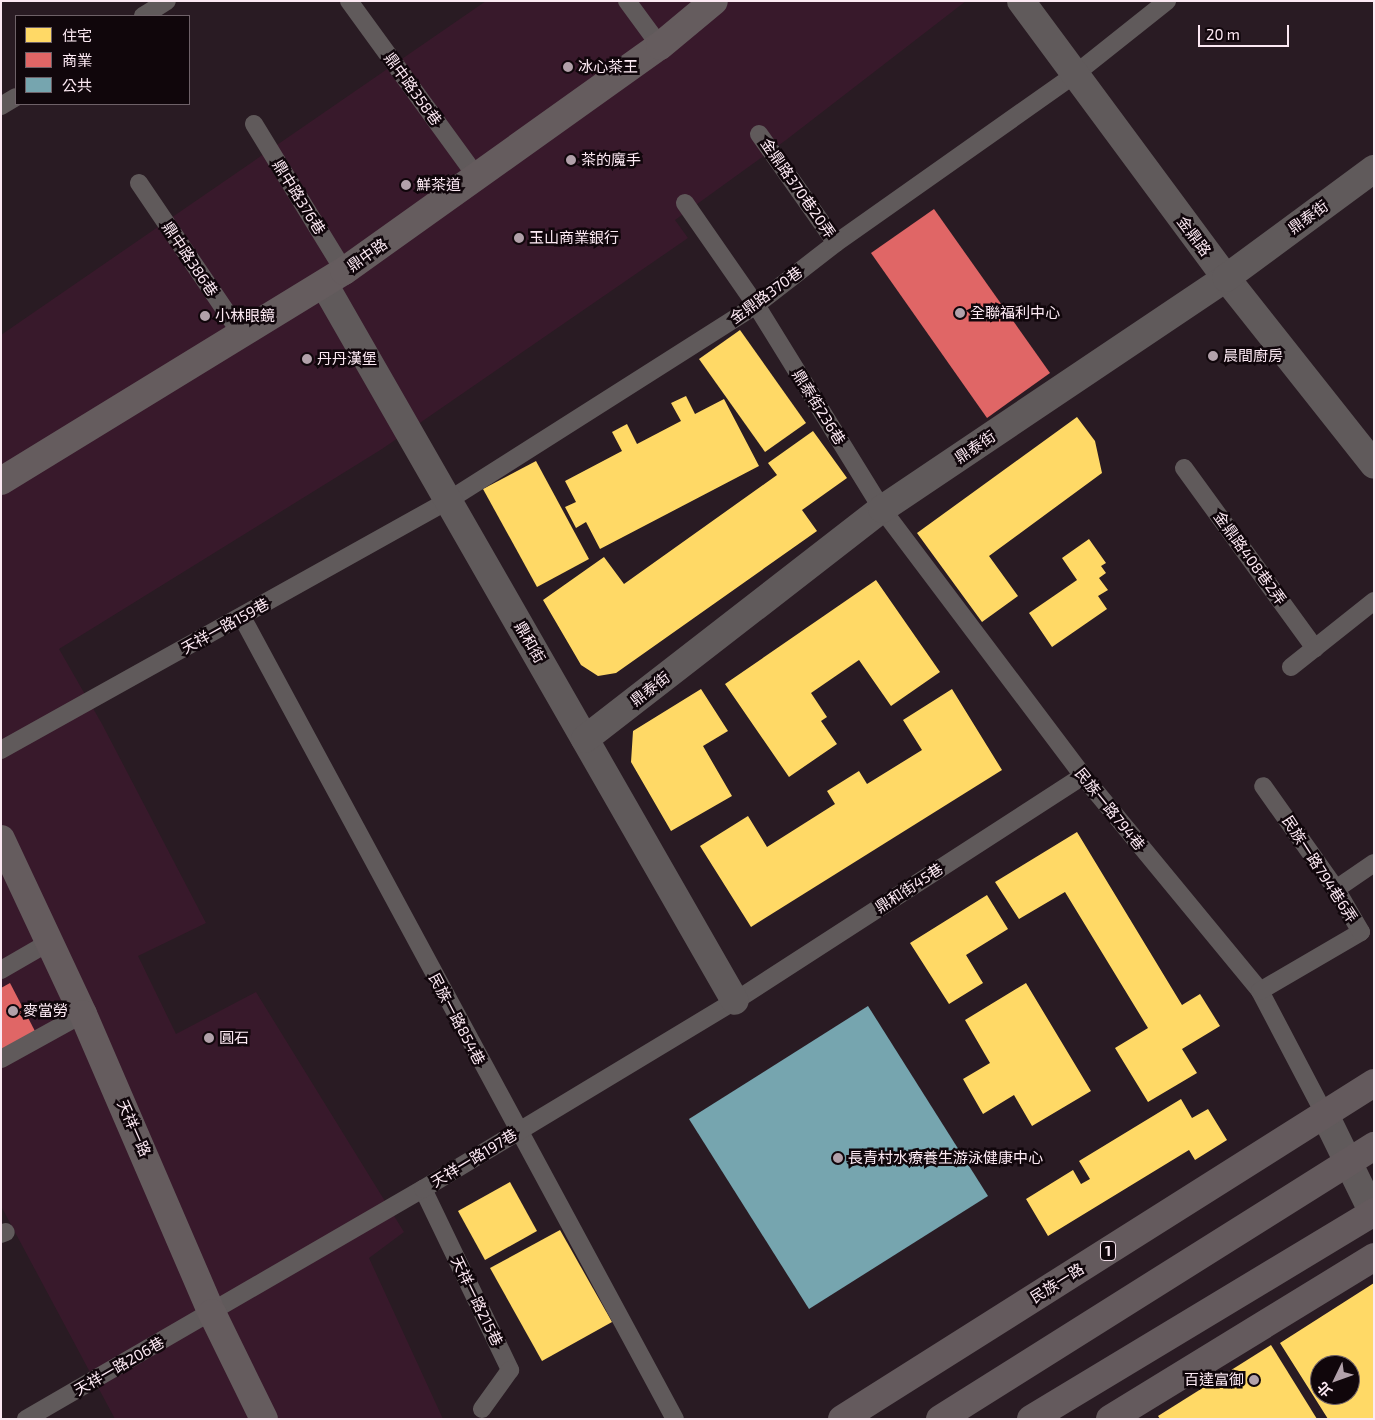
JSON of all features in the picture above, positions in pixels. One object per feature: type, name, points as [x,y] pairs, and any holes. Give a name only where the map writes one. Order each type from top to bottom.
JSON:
[{"type":"main road","name":"民族一路","points":[[842,1419],[1374,1083]]},
{"type":"main road","points":[[940,1419],[1374,1146]]},
{"type":"main road","points":[[1031,1419],[1373,1213]]},
{"type":"main road","points":[[1110,1419],[1374,1257]]},
{"type":"street","name":"鼎中路","points":[[1,481],[334,278],[660,46],[714,1]]},
{"type":"street","name":"金鼎路","points":[[1021,1],[1226,278],[1374,465]]},
{"type":"street","name":"鼎泰街","points":[[585,739],[882,510],[1226,278],[1374,168]]},
{"type":"street","name":"鼎和街","points":[[334,278],[449,500],[734,1001]]},
{"type":"street","name":"天祥一路","points":[[1,839],[83,1014],[212,1313],[264,1419]]},
{"type":"street","points":[[1325,1115],[1373,1213]]},
{"type":"lane","points":[[145,15],[167,1]]},
{"type":"lane","name":"鼎中路358巷","points":[[349,1],[477,177]]},
{"type":"lane","points":[[626,1],[660,46]]},
{"type":"lane","name":"金鼎路370巷","points":[[449,500],[756,305],[836,243],[1074,75],[1167,1]]},
{"type":"lane","points":[[1,106],[15,98]]},
{"type":"lane","name":"鼎中路376巷","points":[[254,124],[334,278]]},
{"type":"lane","name":"金鼎路370巷20弄","points":[[759,134],[836,243]]},
{"type":"lane","name":"鼎中路386巷","points":[[139,183],[242,335]]},
{"type":"lane","name":"鼎泰街236巷","points":[[684,203],[756,305],[882,510]]},
{"type":"lane","name":"金鼎路408巷2弄","points":[[1184,468],[1315,648]]},
{"type":"lane","name":"天祥一路159巷","points":[[1,750],[449,500]]},
{"type":"lane","name":"民族一路794巷","points":[[882,510],[1083,776],[1260,991],[1325,1115]]},
{"type":"lane","points":[[1291,666],[1374,601]]},
{"type":"lane","name":"民族一路854巷","points":[[242,617],[517,1132],[675,1419]]},
{"type":"lane","name":"鼎和街45巷","points":[[734,1001],[1083,776]]},
{"type":"lane","name":"民族一路794巷6弄","points":[[1260,991],[1361,932],[1336,889],[1263,786]]},
{"type":"lane","points":[[1336,889],[1374,863]]},
{"type":"lane","points":[[1,970],[50,941]]},
{"type":"lane","name":"天祥一路197巷","points":[[212,1313],[734,1001]]},
{"type":"lane","points":[[1,1059],[83,1014]]},
{"type":"lane","name":"天祥一路215巷","points":[[422,1189],[510,1370],[482,1409]]},
{"type":"lane","name":"天祥一路206巷","points":[[26,1419],[212,1313]]},
{"type":"shaded area","points":[[486,1],[966,1],[786,140],[675,220],[688,238],[382,449],[59,649],[102,724],[206,923],[138,956],[176,1034],[256,992],[404,1232],[369,1258],[443,1419],[115,1419],[1,1206],[1,335]]},
{"type":"building: 住宅","points":[[740,330],[806,423],[765,452],[699,359]]},
{"type":"building: 住宅","points":[[686,396],[695,414],[724,399],[759,466],[600,549],[586,522],[576,528],[565,507],[576,502],[565,481],[622,451],[612,432],[627,424],[637,444],[681,421],[671,403]]},
{"type":"building: 住宅","points":[[1077,417],[1095,441],[1102,473],[989,556],[1018,596],[982,622],[917,533]]},
{"type":"building: 住宅","points":[[813,431],[847,478],[802,510],[817,531],[616,673],[598,676],[581,665],[543,600],[604,557],[624,584],[777,475],[768,463]]},
{"type":"building: 住宅","points":[[536,461],[589,559],[537,587],[483,489]]},
{"type":"building: 住宅","points":[[1089,539],[1106,563],[1101,566],[1106,573],[1099,578],[1108,590],[1098,596],[1107,609],[1052,647],[1029,613],[1077,580],[1062,558]]},
{"type":"building: 住宅","points":[[876,580],[940,672],[891,706],[859,660],[811,693],[827,717],[821,721],[837,744],[789,777],[725,684]]},
{"type":"building: 住宅","points":[[701,689],[728,731],[703,746],[732,796],[671,831],[631,762],[633,731]]},
{"type":"building: 住宅","points":[[952,689],[1002,770],[751,927],[700,846],[748,816],[767,847],[835,804],[827,791],[859,771],[867,784],[922,750],[903,720]]},
{"type":"building: 住宅","points":[[1077,832],[1182,1005],[1200,994],[1220,1026],[1182,1049],[1197,1073],[1148,1102],[1115,1048],[1148,1028],[1065,892],[1019,919],[995,882]]},
{"type":"building: 住宅","points":[[987,895],[1008,929],[966,955],[983,983],[949,1004],[910,943]]},
{"type":"building: 住宅","points":[[1026,983],[1091,1091],[1032,1126],[1014,1095],[983,1114],[963,1079],[990,1063],[965,1020]]},
{"type":"building: 住宅","points":[[1181,1099],[1192,1118],[1208,1109],[1227,1140],[1195,1160],[1189,1150],[1048,1236],[1026,1199],[1073,1170],[1081,1184],[1090,1179],[1079,1161]]},
{"type":"building: 住宅","points":[[510,1182],[537,1231],[485,1260],[458,1211]]},
{"type":"building: 住宅","points":[[560,1230],[612,1322],[542,1361],[490,1268]]},
{"type":"building: 住宅","points":[[1374,1283],[1374,1419],[1328,1419],[1319,1405],[1360,1405],[1360,1355],[1310,1355],[1310,1390],[1280,1343]]},
{"type":"building: 住宅","name":"百達富御","points":[[1271,1345],[1317,1419],[1160,1419],[1158,1416]]},
{"type":"building: 商業","name":"全聯福利中心","points":[[934,209],[1050,373],[987,418],[871,253]]},
{"type":"building: 商業","name":"麥當勞","points":[[10,983],[37,1035],[1,1052],[1,988]]},
{"type":"building: 公共","name":"長青村水療養生游泳健康中心","points":[[868,1006],[988,1196],[809,1309],[689,1119]]},
{"type":"place","name":"冰心茶王","points":[[568,67]]},
{"type":"place","name":"茶的魔手","points":[[571,160]]},
{"type":"place","name":"鮮茶道","points":[[406,185]]},
{"type":"place","name":"玉山商業銀行","points":[[519,238]]},
{"type":"place","name":"全聯福利中心","points":[[960,313]]},
{"type":"place","name":"小林眼鏡","points":[[205,316]]},
{"type":"place","name":"晨間廚房","points":[[1213,356]]},
{"type":"place","name":"丹丹漢堡","points":[[307,359]]},
{"type":"place","name":"麥當勞","points":[[13,1011]]},
{"type":"place","name":"圓石","points":[[209,1038]]},
{"type":"place","name":"長青村水療養生游泳健康中心","points":[[838,1158]]},
{"type":"place","name":"百達富御","points":[[1254,1380]]}]
